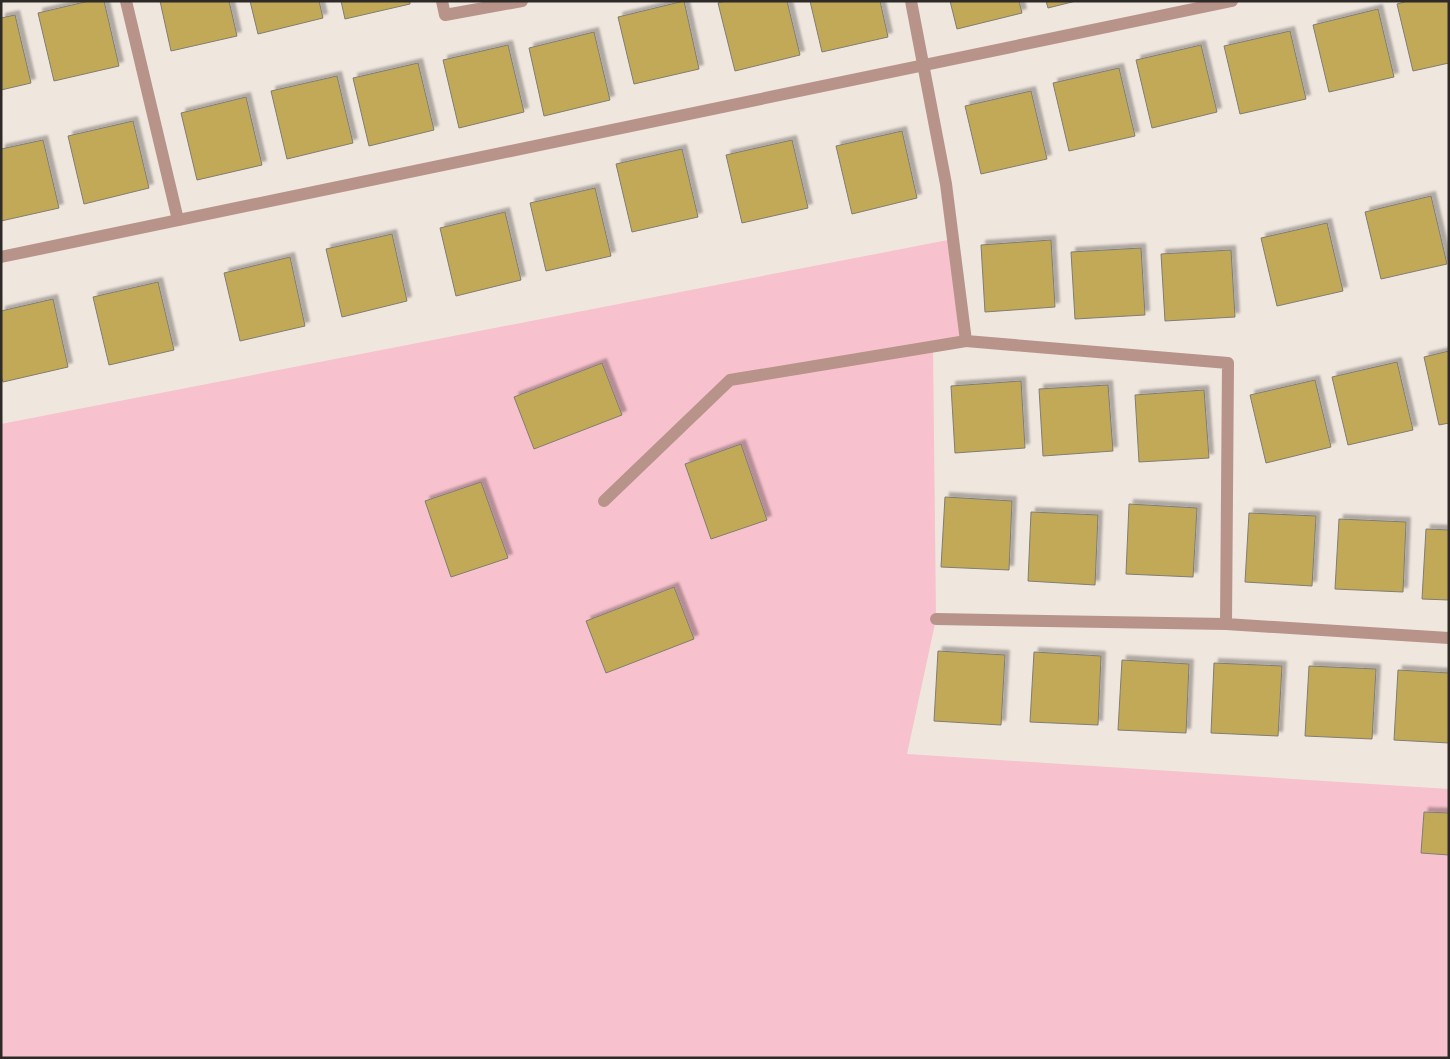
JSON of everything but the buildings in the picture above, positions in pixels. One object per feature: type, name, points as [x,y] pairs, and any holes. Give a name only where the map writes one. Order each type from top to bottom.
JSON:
[{"type":"street","points":[[126,1],[178,220]]},
{"type":"street","points":[[442,1],[445,15],[522,1]]},
{"type":"street","points":[[911,1],[946,184],[966,341]]},
{"type":"street","points":[[1,257],[1232,1]]},
{"type":"street","points":[[604,501],[730,380],[966,341],[1228,362],[1226,624]]},
{"type":"street","points":[[936,619],[1226,624],[1449,638]]},
{"type":"shaded area","points":[[953,239],[966,341],[933,346],[936,619],[907,754],[1449,789],[1449,1058],[1,1058],[1,424]]}]
